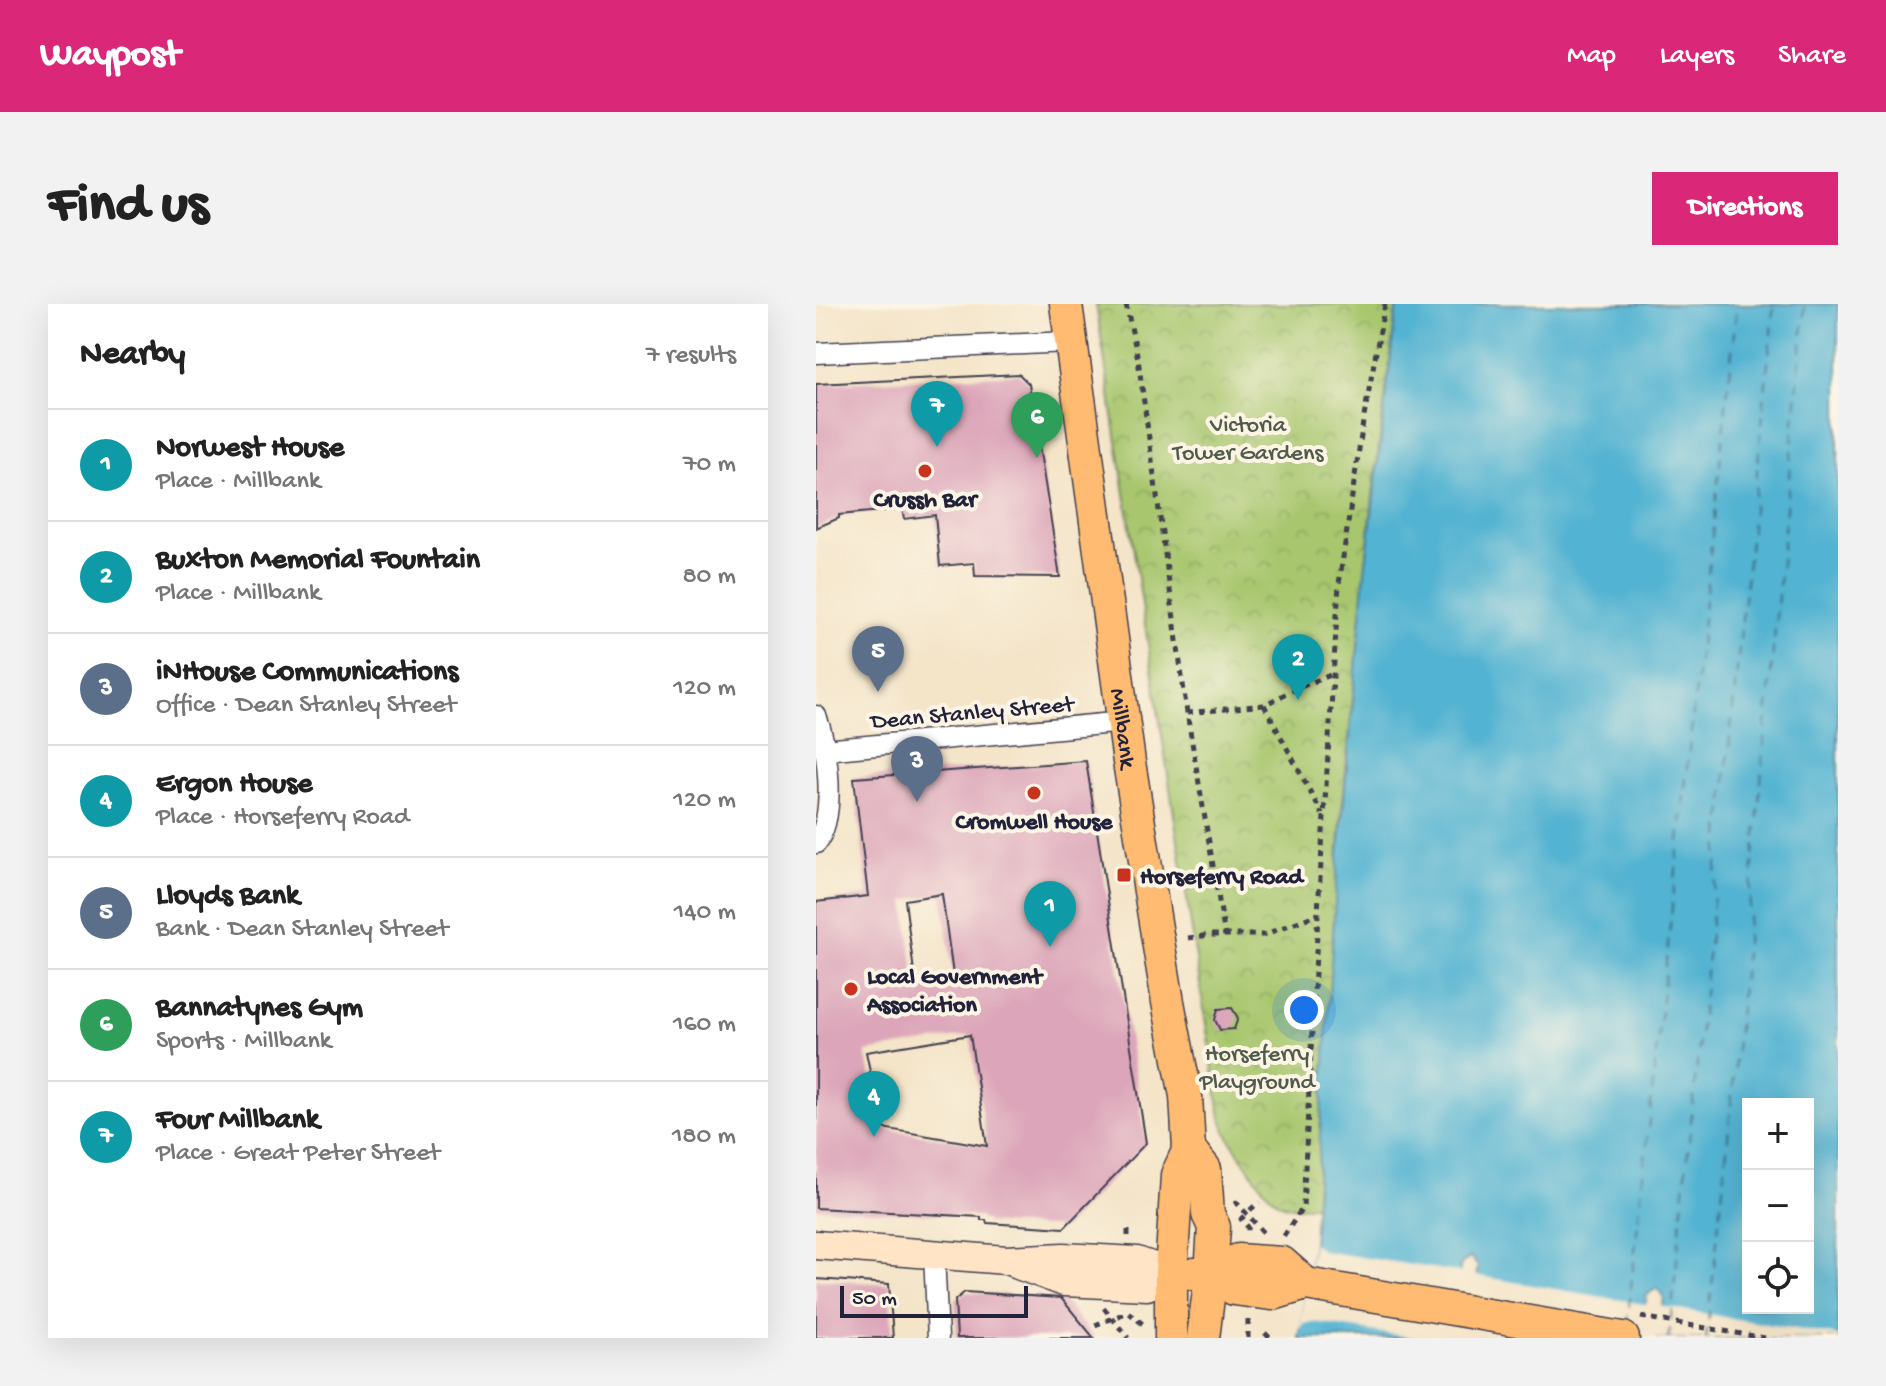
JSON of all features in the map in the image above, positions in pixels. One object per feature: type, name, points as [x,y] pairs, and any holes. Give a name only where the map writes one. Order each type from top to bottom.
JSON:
[{"type":"main road","name":"Millbank","points":[[1066,304],[1124,722],[1186,1096],[1189,1149],[1177,1175],[1171,1273],[1161,1335]]},
{"type":"main road","name":"Millbank","points":[[1189,1149],[1205,1169],[1208,1214],[1214,1227],[1203,1338]]},
{"type":"main road","points":[[816,1245],[1006,1260],[1063,1257],[1137,1261],[1171,1273],[1211,1274],[1234,1289],[1273,1294],[1292,1261],[1623,1338]]},
{"type":"street","points":[[816,353],[1070,342]]},
{"type":"street","points":[[816,716],[824,750],[829,815],[816,843]]},
{"type":"street","name":"Dean Stanley Street","points":[[824,750],[1124,722]]},
{"type":"street","points":[[934,1255],[938,1338]]},
{"type":"path","points":[[1126,304],[1138,359],[1187,713],[1225,936]]},
{"type":"path","points":[[1230,1197],[1292,1261],[1303,1207],[1339,584],[1363,422],[1385,304]]},
{"type":"path","points":[[1187,713],[1264,705],[1333,674]]},
{"type":"path","points":[[1264,705],[1324,817]]},
{"type":"path","points":[[1188,938],[1263,935],[1318,914]]},
{"type":"path","points":[[1250,1210],[1259,1202]]},
{"type":"path","points":[[1244,1216],[1241,1219],[1248,1227],[1248,1238]]},
{"type":"path","points":[[1100,1296],[1105,1312],[1128,1338]]},
{"type":"path","points":[[1248,1308],[1248,1338]]},
{"type":"path","points":[[1095,1325],[1128,1312],[1161,1335]]},
{"type":"green space","name":"Victoria Tower Gardens","points":[[1096,304],[1397,304],[1373,494],[1340,832],[1316,1205],[1287,1206],[1273,1199],[1240,1155],[1221,1117]]},
{"type":"water","points":[[1397,304],[1838,304],[1838,1338],[1657,1338],[1664,1298],[1657,1288],[1647,1295],[1639,1338],[1464,1338],[1478,1267],[1471,1257],[1461,1264],[1447,1338],[1299,1338],[1313,1242],[1336,885],[1365,571]]},
{"type":"pier","points":[[1313,1243],[1322,1251],[1463,1273],[1451,1338],[1416,1338],[1314,1322],[1304,1324],[1299,1331]]},
{"type":"pier","points":[[1472,1275],[1649,1305],[1643,1338],[1460,1338]]},
{"type":"pier","points":[[1659,1306],[1838,1336],[1838,1338],[1653,1338]]},
{"type":"building","points":[[1019,374],[1029,384],[1060,577],[975,576],[974,563],[940,566],[935,515],[904,519],[902,509],[839,515],[839,518],[816,528],[816,384]]},
{"type":"building","points":[[1086,761],[1146,1143],[1064,1228],[987,1223],[981,1217],[816,1208],[816,902],[868,896],[854,778]],"holes":[[[942,894],[953,975],[915,980],[905,900]],[[970,1035],[987,1146],[882,1128],[866,1052]]]},
{"type":"building","points":[[1232,1008],[1238,1018],[1234,1029],[1220,1030],[1215,1020],[1218,1009]]},
{"type":"building","points":[[816,1279],[889,1284],[893,1338],[816,1338]]},
{"type":"building","points":[[965,1292],[1061,1298],[1094,1338],[957,1338],[955,1300]]},
{"type":"ferry route","points":[[1627,1325],[1737,304]]},
{"type":"ferry route","points":[[1669,1338],[1774,304]]},
{"type":"ferry route","points":[[1706,1338],[1725,1170],[1805,304]]},
{"type":"place","name":"Four Millbank","points":[[937,447]]},
{"type":"place","name":"Bannatynes Gym","points":[[1037,458]]},
{"type":"place","name":"Crussh Bar","points":[[925,471]]},
{"type":"place","name":"Lloyds Bank","points":[[878,692]]},
{"type":"place","name":"Buxton Memorial Fountain","points":[[1298,700]]},
{"type":"place","name":"Cromwell House","points":[[1034,793]]},
{"type":"place","name":"iNHouse Communications","points":[[917,802]]},
{"type":"place","name":"Horseferry Road","points":[[1124,875]]},
{"type":"place","name":"Norwest House","points":[[1050,947]]},
{"type":"place","name":"Local Government Association","points":[[851,989]]},
{"type":"place","name":"Ergon House","points":[[874,1137]]},
{"type":"park label","name":"Horseferry Playground","points":[[1257,1066]]}]
